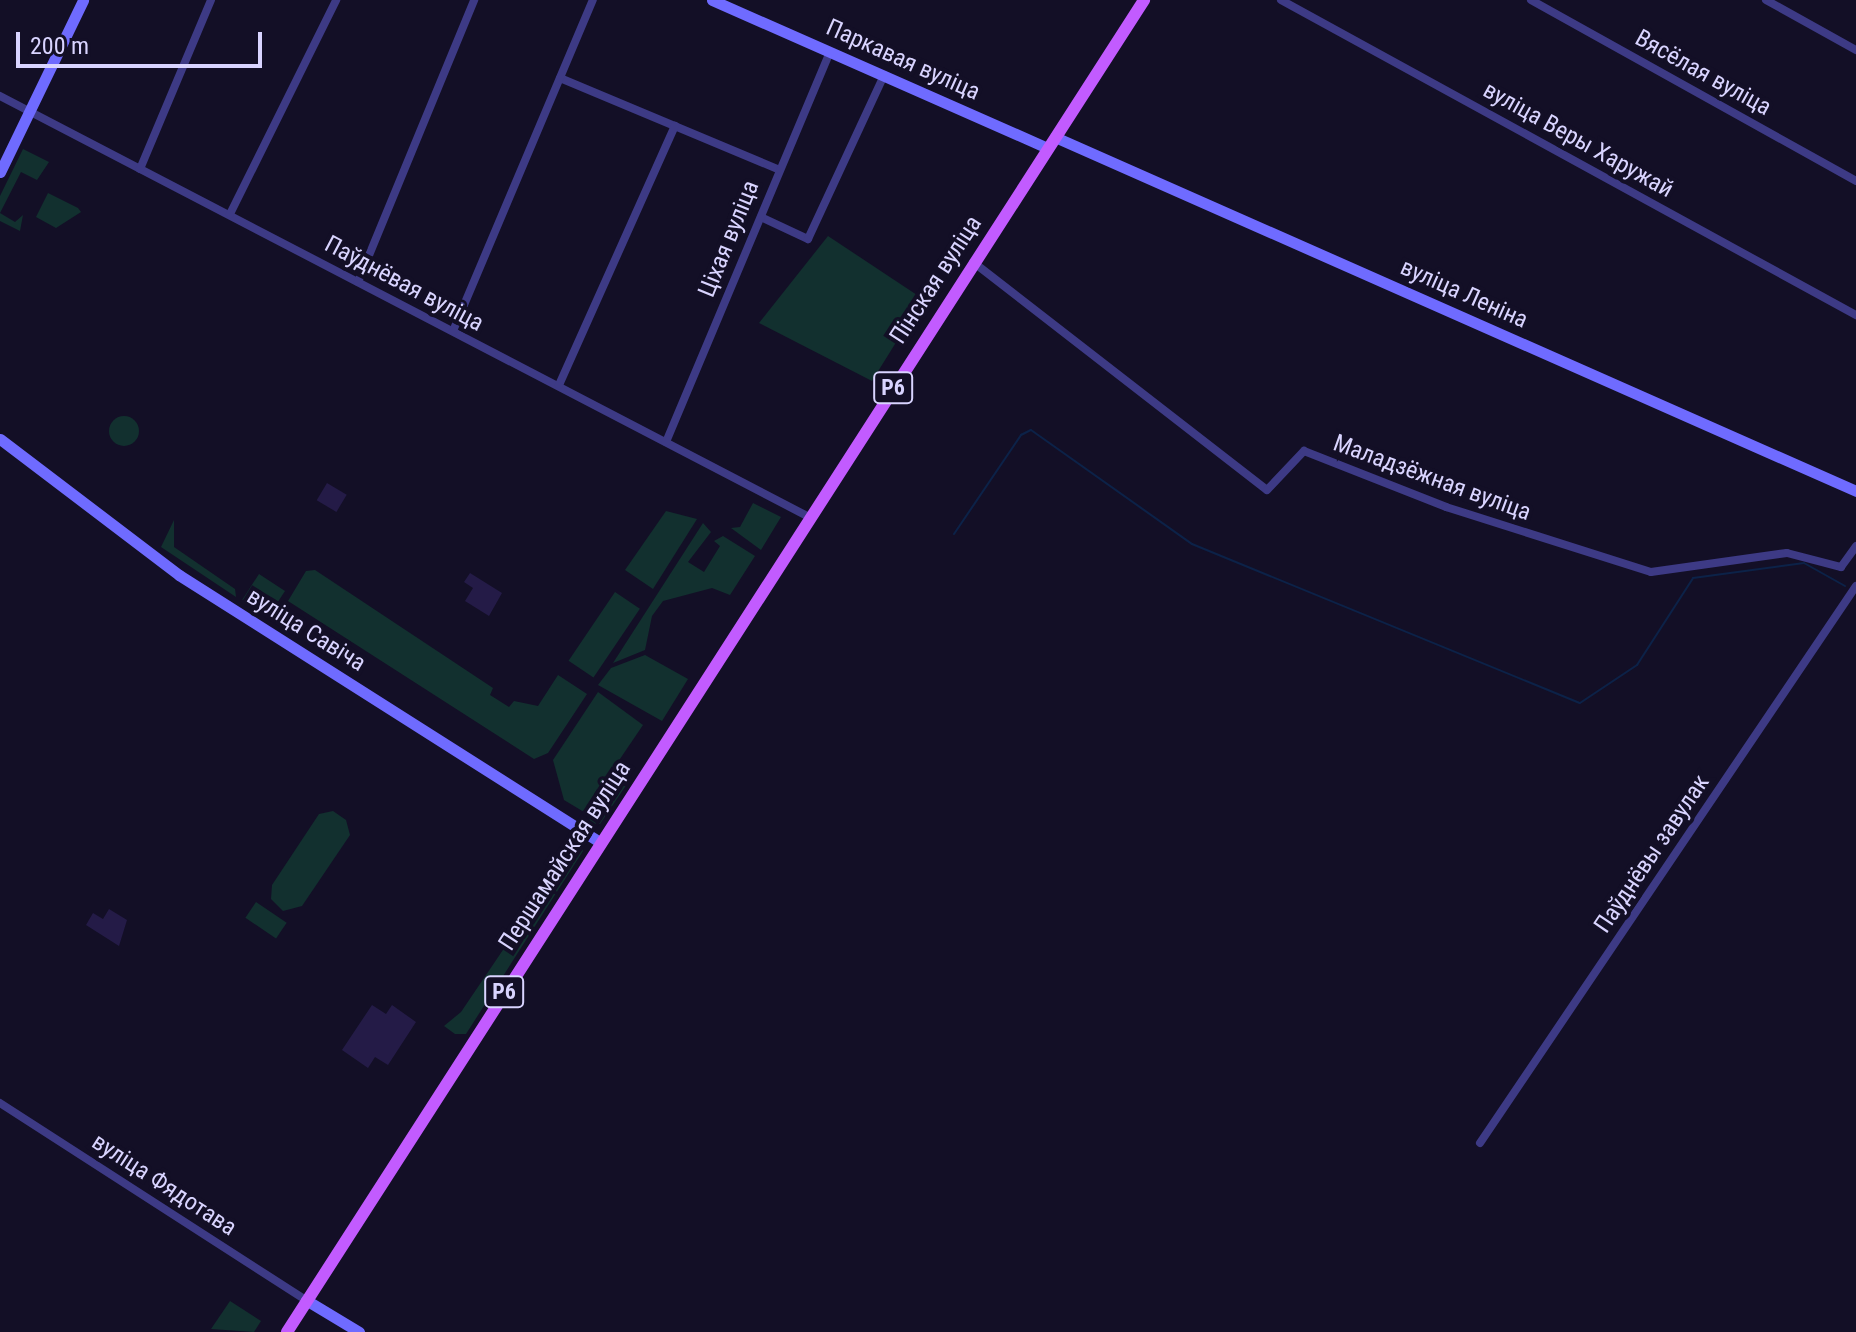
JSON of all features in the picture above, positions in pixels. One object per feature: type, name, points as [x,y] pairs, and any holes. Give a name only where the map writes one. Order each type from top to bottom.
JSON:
[{"type":"main road","name":"Пінская вуліца","points":[[811,518],[1144,0]]},
{"type":"main road","name":"Першамайская вуліца","points":[[287,1332],[811,518]]},
{"type":"street","points":[[0,172],[83,0]]},
{"type":"street","points":[[140,169],[211,0]]},
{"type":"street","points":[[230,214],[336,0]]},
{"type":"street","points":[[358,282],[474,0]]},
{"type":"street","points":[[453,331],[593,0]]},
{"type":"street","name":"Паркавая вуліца","points":[[712,0],[1033,141],[1051,142]]},
{"type":"street","name":"вуліца Веры Харужай","points":[[1281,0],[1856,315]]},
{"type":"street","name":"Вясёлая вуліца","points":[[1531,0],[1856,181]]},
{"type":"street","points":[[1766,0],[1856,50]]},
{"type":"street","name":"Ціхая вуліца","points":[[666,442],[761,217],[778,169],[830,52]]},
{"type":"street","points":[[761,217],[808,239],[884,75]]},
{"type":"street","points":[[560,78],[778,169]]},
{"type":"street","name":"Паўднёвая вуліца","points":[[0,96],[811,518]]},
{"type":"street","points":[[559,385],[675,126]]},
{"type":"street","name":"вуліца Леніна","points":[[1051,142],[1856,491]]},
{"type":"street","name":"Маладзёжная вуліца","points":[[973,262],[1267,490],[1304,451],[1459,512],[1651,572],[1787,553],[1841,567],[1856,546]]},
{"type":"street","name":"вуліца Савіча","points":[[0,439],[179,575],[600,842]]},
{"type":"street","name":"Паўднёвы завулак","points":[[1480,1143],[1856,586]]},
{"type":"street","name":"вуліца Фядотава","points":[[0,1103],[306,1300]]},
{"type":"street","points":[[306,1300],[359,1332]]},
{"type":"green space","points":[[23,149],[49,162],[37,180],[21,172],[0,213],[0,196]]},
{"type":"green space","points":[[48,193],[81,212],[56,228],[36,217]]},
{"type":"green space","points":[[0,213],[15,222],[23,215],[20,231],[0,221]]},
{"type":"green space","points":[[828,236],[923,299],[872,381],[759,323]]},
{"type":"green space","points":[[124,416],[135,420],[139,431],[135,442],[124,446],[113,442],[109,431],[113,420]]},
{"type":"green space","points":[[753,503],[781,517],[761,550],[731,528],[740,527]]},
{"type":"green space","points":[[666,511],[697,519],[653,589],[625,570]]},
{"type":"green space","points":[[174,520],[174,547],[235,589],[236,597],[161,547]]},
{"type":"green space","points":[[703,523],[711,532],[688,562],[704,572],[720,546],[714,541],[723,536],[755,556],[730,595],[712,588],[663,601],[652,616],[645,650],[613,663]]},
{"type":"green space","points":[[315,570],[493,688],[490,695],[509,707],[514,701],[538,706],[558,675],[587,694],[548,753],[534,759],[288,601],[306,571]]},
{"type":"green space","points":[[259,574],[285,591],[268,617],[242,600]]},
{"type":"green space","points":[[615,592],[640,609],[593,678],[569,661]]},
{"type":"green space","points":[[645,655],[688,679],[662,721],[598,685],[611,668]]},
{"type":"green space","points":[[598,692],[643,725],[584,812],[564,800],[553,760]]},
{"type":"green space","points":[[627,763],[632,767],[627,784],[600,824],[586,825]]},
{"type":"green space","points":[[333,811],[346,820],[350,835],[302,906],[283,911],[271,899],[272,885],[319,814]]},
{"type":"green space","points":[[578,839],[583,851],[466,1034],[455,1034],[444,1026],[461,1012]]},
{"type":"green space","points":[[256,902],[287,923],[276,938],[245,918]]},
{"type":"green space","points":[[230,1301],[261,1321],[254,1332],[211,1329]]},
{"type":"building","points":[[327,483],[347,495],[336,512],[317,500]]},
{"type":"building","points":[[470,573],[502,593],[489,616],[465,601],[473,588],[464,582]]},
{"type":"building","points":[[109,909],[127,920],[119,946],[86,925],[93,913],[103,919]]},
{"type":"building","points":[[372,1005],[386,1014],[392,1005],[416,1022],[388,1065],[375,1057],[368,1068],[342,1050]]},
{"type":"waterway","points":[[954,534],[1021,435],[1031,430],[1192,544],[1580,703],[1637,665],[1693,578],[1804,563],[1845,586]]}]
